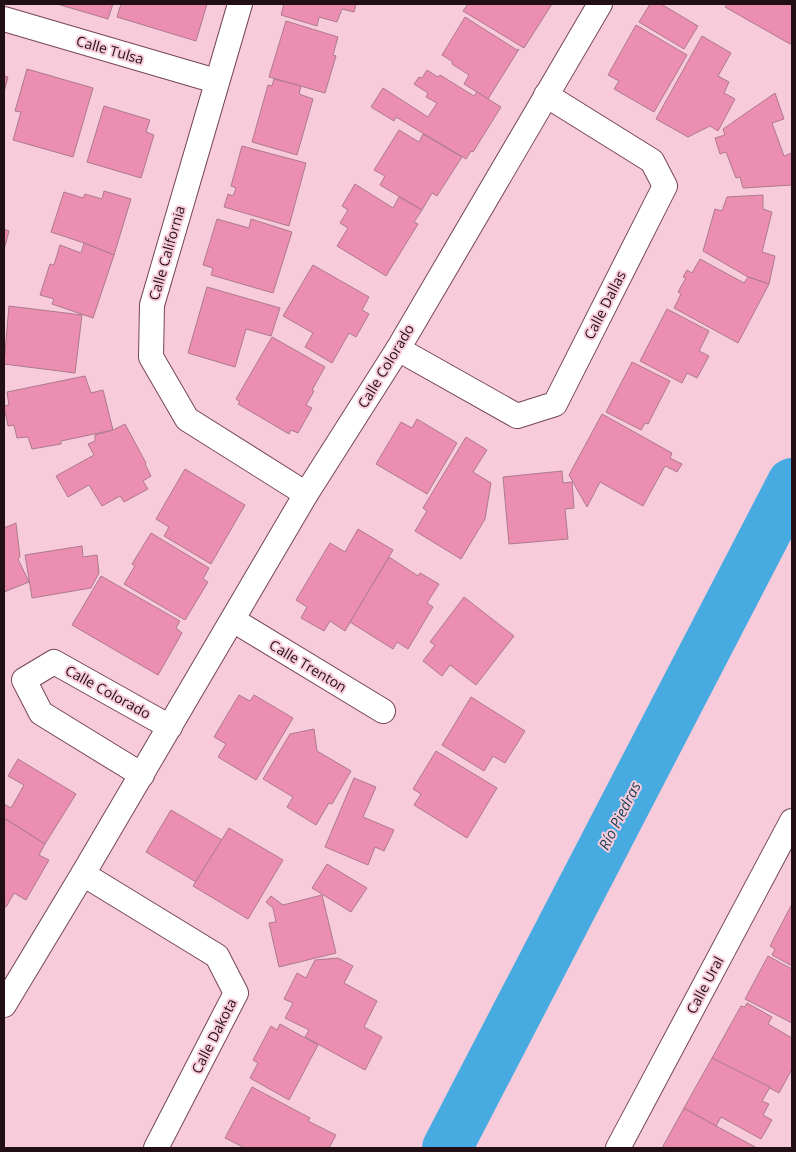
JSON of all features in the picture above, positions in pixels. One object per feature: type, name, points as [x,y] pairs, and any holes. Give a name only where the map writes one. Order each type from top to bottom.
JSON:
[{"type":"street","name":"Calle California","points":[[240,4],[152,305],[151,357],[186,419],[306,494]]},
{"type":"street","name":"Calle Colorado","points":[[4,1005],[142,775],[306,494],[398,349],[600,4]]},
{"type":"street","name":"Calle Tulsa","points":[[4,20],[216,81]]},
{"type":"street","name":"Calle Dallas","points":[[398,349],[517,416],[555,404],[665,186],[652,161],[546,95]]},
{"type":"street","name":"Calle Trenton","points":[[233,620],[383,711]]},
{"type":"street","name":"Calle Colorado","points":[[142,775],[42,713],[24,680],[54,662],[170,727]]},
{"type":"street","name":"Calle Ural","points":[[618,1148],[792,821]]},
{"type":"street","name":"Calle Dakota","points":[[83,874],[217,956],[236,993],[156,1148]]},
{"type":"building","points":[[57,4],[113,4],[108,19]]},
{"type":"building","points":[[121,4],[207,4],[196,41],[117,17]]},
{"type":"building","points":[[284,4],[356,4],[354,12],[342,9],[337,22],[319,17],[317,26],[281,15]]},
{"type":"building","points":[[468,4],[552,4],[524,48],[463,11]]},
{"type":"building","points":[[650,4],[661,4],[698,26],[684,49],[639,22]]},
{"type":"building","points":[[727,4],[792,4],[792,41],[790,44],[725,7]]},
{"type":"building","points":[[465,17],[517,50],[519,49],[488,99],[464,84],[469,75],[442,55]]},
{"type":"building","points":[[286,21],[338,37],[333,55],[336,56],[325,93],[269,77]]},
{"type":"building","points":[[636,25],[687,55],[654,112],[614,89],[619,81],[608,75]]},
{"type":"building","points":[[702,36],[731,53],[718,76],[729,82],[724,93],[735,99],[718,131],[710,126],[688,137],[656,119]]},
{"type":"building","points":[[27,69],[93,88],[73,157],[13,140],[21,112],[15,111]]},
{"type":"building","points":[[427,70],[438,77],[440,75],[474,96],[477,92],[501,107],[473,152],[471,151],[466,159],[396,117],[394,121],[371,107],[383,88],[428,117],[437,103],[426,97],[428,93],[414,84],[419,77],[422,78]]},
{"type":"building","points":[[4,76],[8,77],[4,92]]},
{"type":"building","points":[[274,79],[301,86],[299,94],[313,99],[297,155],[252,142],[268,85],[272,86]]},
{"type":"building","points":[[775,93],[784,119],[772,123],[784,156],[792,153],[792,185],[743,188],[740,177],[736,178],[726,152],[720,154],[715,138],[725,135],[723,129]]},
{"type":"building","points":[[104,106],[150,120],[146,132],[154,135],[141,178],[87,162]]},
{"type":"building","points":[[399,130],[419,142],[423,134],[462,157],[437,196],[432,193],[422,210],[380,185],[385,176],[374,170]]},
{"type":"building","points":[[242,146],[306,163],[289,226],[224,207],[228,194],[233,196],[236,188],[231,186]]},
{"type":"building","points":[[355,184],[393,208],[399,197],[422,210],[414,222],[418,224],[386,276],[337,246],[348,228],[340,223],[348,210],[342,206]]},
{"type":"building","points":[[104,191],[131,199],[114,255],[51,232],[64,192],[83,198],[85,194],[102,199]]},
{"type":"building","points":[[763,195],[763,209],[772,212],[762,252],[775,256],[769,284],[748,277],[703,251],[715,209],[722,211],[727,197]]},
{"type":"building","points":[[217,219],[249,228],[251,219],[292,232],[273,293],[211,275],[213,268],[203,265]]},
{"type":"building","points":[[4,229],[9,231],[4,250]]},
{"type":"building","points":[[84,243],[114,255],[93,318],[52,304],[54,299],[40,295],[50,264],[54,265],[60,245],[81,253]]},
{"type":"building","points":[[700,259],[744,283],[748,277],[769,284],[738,343],[674,308],[681,294],[678,292],[686,278],[683,277],[687,270],[692,273]]},
{"type":"building","points":[[313,265],[369,297],[362,310],[369,314],[356,337],[349,333],[332,363],[305,347],[313,333],[283,316]]},
{"type":"building","points":[[207,287],[280,308],[271,336],[246,329],[235,367],[188,353]]},
{"type":"building","points":[[9,306],[82,315],[75,373],[4,364]]},
{"type":"building","points":[[667,309],[709,331],[699,351],[709,356],[697,378],[687,373],[682,383],[640,361]]},
{"type":"building","points":[[272,337],[325,367],[306,405],[312,408],[298,433],[291,430],[289,434],[238,404],[240,402],[236,399]]},
{"type":"building","points":[[632,362],[670,381],[648,424],[645,423],[641,430],[606,412]]},
{"type":"building","points":[[85,376],[91,393],[103,390],[113,430],[61,441],[61,444],[32,449],[28,437],[17,438],[14,425],[8,426],[4,406],[9,405],[7,392]]},
{"type":"building","points":[[602,414],[672,453],[670,458],[682,464],[677,472],[665,466],[643,506],[600,482],[587,507],[569,475]]},
{"type":"building","points":[[417,419],[457,443],[427,494],[376,464],[401,422],[412,428]]},
{"type":"building","points":[[125,424],[151,476],[143,481],[148,489],[124,502],[120,496],[102,506],[89,485],[68,497],[56,476],[94,455],[88,444],[95,441],[95,435],[113,430]]},
{"type":"building","points":[[466,437],[487,450],[473,472],[491,483],[485,519],[461,559],[415,531],[427,511],[423,508]]},
{"type":"building","points":[[185,469],[245,505],[211,564],[164,536],[169,527],[156,519]]},
{"type":"building","points":[[562,471],[563,483],[572,482],[574,508],[565,509],[568,539],[509,544],[503,477]]},
{"type":"building","points":[[16,523],[20,557],[18,559],[29,582],[4,592],[4,528]]},
{"type":"building","points":[[358,529],[393,550],[345,631],[330,621],[324,631],[301,618],[307,607],[296,600],[330,543],[345,552]]},
{"type":"building","points":[[151,533],[209,568],[203,579],[208,582],[185,620],[124,584],[135,566],[132,564]]},
{"type":"building","points":[[82,546],[83,557],[97,555],[99,573],[91,588],[32,598],[25,555]]},
{"type":"building","points":[[389,557],[418,576],[420,573],[439,584],[427,603],[433,607],[408,649],[397,642],[393,649],[350,622]]},
{"type":"building","points":[[101,576],[180,621],[176,628],[182,633],[158,675],[72,625]]},
{"type":"building","points":[[464,597],[514,636],[476,685],[450,665],[442,676],[423,661],[435,645],[430,642]]},
{"type":"building","points":[[239,695],[250,701],[254,695],[293,718],[256,780],[218,757],[226,744],[214,737]]},
{"type":"building","points":[[471,697],[525,731],[505,763],[493,756],[484,771],[442,745]]},
{"type":"building","points":[[314,729],[317,751],[351,771],[332,804],[329,803],[316,825],[287,807],[293,797],[263,779],[290,734]]},
{"type":"building","points":[[436,751],[497,788],[467,838],[414,805],[421,794],[413,789]]},
{"type":"building","points":[[18,759],[76,794],[45,844],[4,818],[4,804],[11,808],[24,785],[8,776]]},
{"type":"building","points":[[354,778],[376,787],[363,817],[394,830],[384,851],[375,847],[368,865],[325,847]]},
{"type":"building","points":[[171,810],[222,840],[196,882],[146,852]]},
{"type":"building","points":[[4,818],[45,844],[39,855],[49,860],[26,900],[14,893],[6,907],[4,906]]},
{"type":"building","points":[[229,828],[283,860],[248,919],[193,886]]},
{"type":"building","points":[[327,864],[367,888],[351,912],[312,888]]},
{"type":"building","points":[[322,895],[336,953],[279,967],[269,923],[276,922],[273,908],[266,902],[271,896],[283,905]]},
{"type":"building","points":[[792,904],[792,966],[772,955],[775,949],[770,946]]},
{"type":"building","points":[[768,956],[792,969],[792,1023],[745,999]]},
{"type":"building","points":[[338,958],[353,966],[344,983],[377,1001],[364,1027],[382,1037],[365,1070],[305,1037],[309,1030],[285,1018],[293,1003],[284,999],[297,973],[306,978],[315,960]]},
{"type":"building","points":[[747,1003],[772,1017],[768,1024],[792,1038],[792,1069],[779,1093],[712,1058],[741,1006],[745,1007]]},
{"type":"building","points":[[280,1024],[318,1045],[289,1100],[250,1078],[258,1063],[253,1060],[271,1026],[277,1030]]},
{"type":"building","points":[[712,1058],[770,1087],[762,1101],[769,1104],[763,1115],[772,1120],[761,1139],[721,1117],[716,1126],[684,1108]]},
{"type":"building","points":[[252,1087],[310,1118],[308,1121],[336,1135],[329,1148],[245,1148],[225,1138]]},
{"type":"building","points":[[684,1108],[716,1126],[757,1148],[662,1148]]},
{"type":"waterway","name":"Río Piedras","points":[[447,1148],[792,483]]}]
